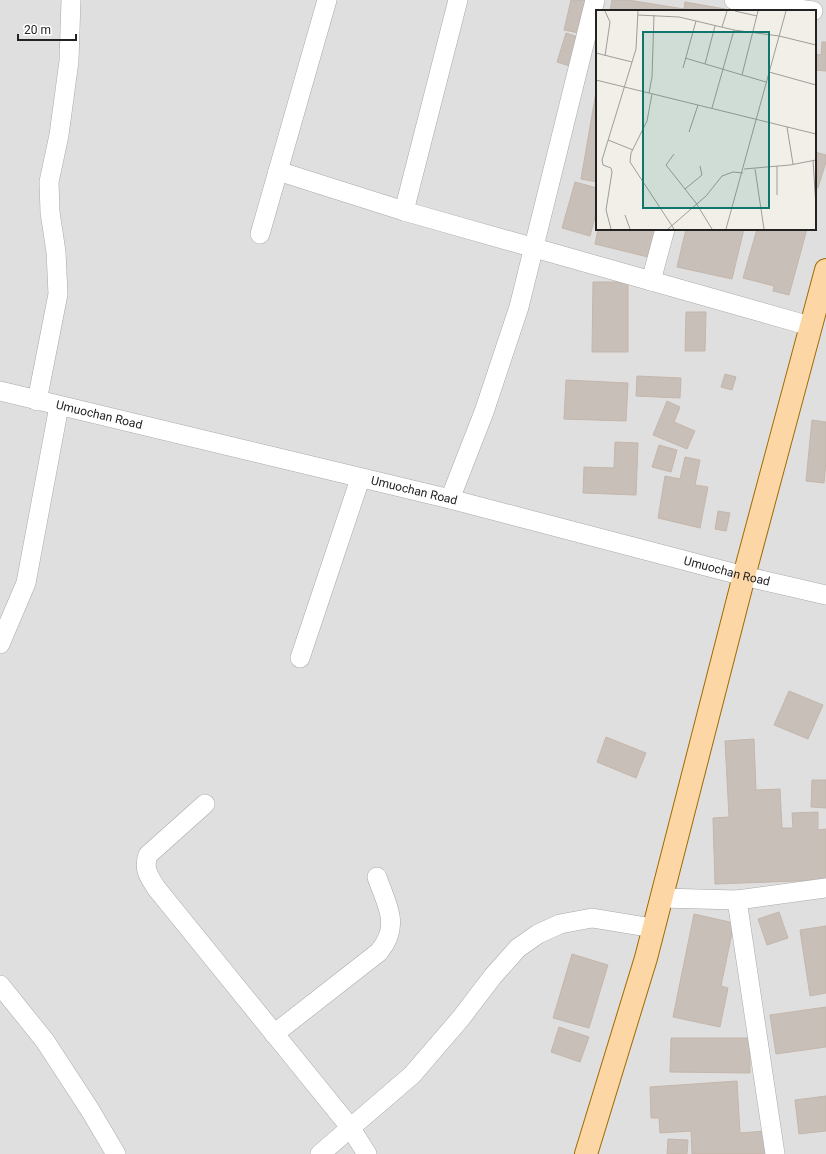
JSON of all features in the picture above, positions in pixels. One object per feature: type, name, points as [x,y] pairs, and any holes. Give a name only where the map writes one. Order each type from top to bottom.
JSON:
[{"type":"main road","points":[[586,1154],[646,958],[744,576],[826,270]]},
{"type":"street","points":[[38,401],[58,294],[56,252],[50,212],[49,182],[59,135],[69,61],[71,0]]},
{"type":"street","points":[[260,234],[327,0]]},
{"type":"street","points":[[404,211],[458,0]]},
{"type":"street","points":[[450,499],[505,352],[534,248],[549,179],[595,0]]},
{"type":"street","points":[[726,10],[729,0]]},
{"type":"street","points":[[734,0],[807,10]]},
{"type":"street","points":[[816,11],[826,13]]},
{"type":"street","points":[[278,171],[404,211],[810,326]]},
{"type":"street","points":[[651,281],[666,230]]},
{"type":"street","name":"Umuochan Road","points":[[0,391],[360,479],[450,499],[744,576],[826,595]]},
{"type":"street","points":[[0,644],[26,583],[59,406]]},
{"type":"street","points":[[300,658],[360,479]]},
{"type":"street","points":[[205,804],[148,855],[145,863],[147,874],[350,1127],[367,1154]]},
{"type":"street","points":[[274,1034],[380,952],[388,940],[391,930],[391,917],[377,877]]},
{"type":"street","points":[[661,898],[737,900],[826,888]]},
{"type":"street","points":[[737,900],[774,1154]]},
{"type":"street","points":[[320,1154],[412,1075],[461,1018],[492,976],[518,948],[538,934],[560,924],[592,918],[653,928]]},
{"type":"street","points":[[0,985],[45,1041],[90,1110],[116,1154]]},
{"type":"shaded area","points":[[0,0],[826,0],[826,1154],[0,1154]]},
{"type":"building","points":[[571,0],[601,0],[599,10],[596,10],[596,22],[593,36],[564,30]]},
{"type":"building","points":[[612,0],[628,0],[684,9],[685,2],[725,9],[725,10],[610,10]]},
{"type":"building","points":[[566,33],[588,40],[579,69],[557,62]]},
{"type":"building","points":[[822,42],[826,42],[826,71],[816,70],[816,54],[821,55]]},
{"type":"building","points":[[596,92],[596,182],[581,179]]},
{"type":"building","points":[[816,152],[826,155],[826,162],[818,188],[816,187]]},
{"type":"building","points":[[575,182],[596,188],[596,214],[590,236],[562,228]]},
{"type":"building","points":[[598,230],[668,230],[660,260],[595,244]]},
{"type":"building","points":[[686,230],[744,230],[732,279],[677,267]]},
{"type":"building","points":[[757,230],[807,230],[789,295],[773,291],[774,286],[743,278]]},
{"type":"building","points":[[593,282],[628,282],[628,352],[592,352]]},
{"type":"building","points":[[686,312],[706,312],[705,351],[685,351]]},
{"type":"building","points":[[725,374],[736,377],[732,390],[721,387]]},
{"type":"building","points":[[637,376],[681,378],[680,398],[636,396]]},
{"type":"building","points":[[566,380],[628,383],[626,421],[564,419]]},
{"type":"building","points":[[667,401],[680,407],[674,422],[695,431],[687,449],[653,435]]},
{"type":"building","points":[[812,420],[826,422],[826,461],[824,483],[806,481]]},
{"type":"building","points":[[615,442],[638,443],[636,495],[583,493],[584,467],[614,468]]},
{"type":"building","points":[[659,445],[677,450],[671,472],[652,467]]},
{"type":"building","points":[[685,457],[700,460],[695,485],[708,487],[700,528],[658,518],[665,476],[680,479]]},
{"type":"building","points":[[718,511],[730,513],[726,531],[715,529]]},
{"type":"building","points":[[789,691],[823,705],[808,739],[774,725]]},
{"type":"building","points":[[606,737],[646,753],[636,778],[597,762]]},
{"type":"building","points":[[754,739],[756,790],[780,789],[782,828],[793,828],[792,813],[818,812],[818,830],[826,829],[826,880],[715,884],[713,818],[729,817],[725,741]]},
{"type":"building","points":[[812,780],[826,780],[826,808],[811,807]]},
{"type":"building","points":[[779,912],[788,938],[767,945],[758,919]]},
{"type":"building","points":[[694,914],[734,923],[721,986],[728,988],[720,1027],[673,1017]]},
{"type":"building","points":[[826,926],[826,993],[810,996],[800,930]]},
{"type":"building","points":[[572,954],[608,965],[589,1028],[553,1018]]},
{"type":"building","points":[[826,1007],[826,1047],[776,1054],[770,1015]]},
{"type":"building","points":[[559,1027],[589,1037],[580,1062],[551,1052]]},
{"type":"building","points":[[671,1038],[750,1038],[750,1073],[670,1072]]},
{"type":"building","points":[[737,1081],[740,1133],[778,1130],[780,1154],[692,1154],[691,1131],[660,1133],[659,1118],[651,1118],[650,1087]]},
{"type":"building","points":[[826,1096],[826,1131],[799,1134],[795,1100]]},
{"type":"building","points":[[668,1139],[688,1140],[687,1154],[667,1154]]}]
